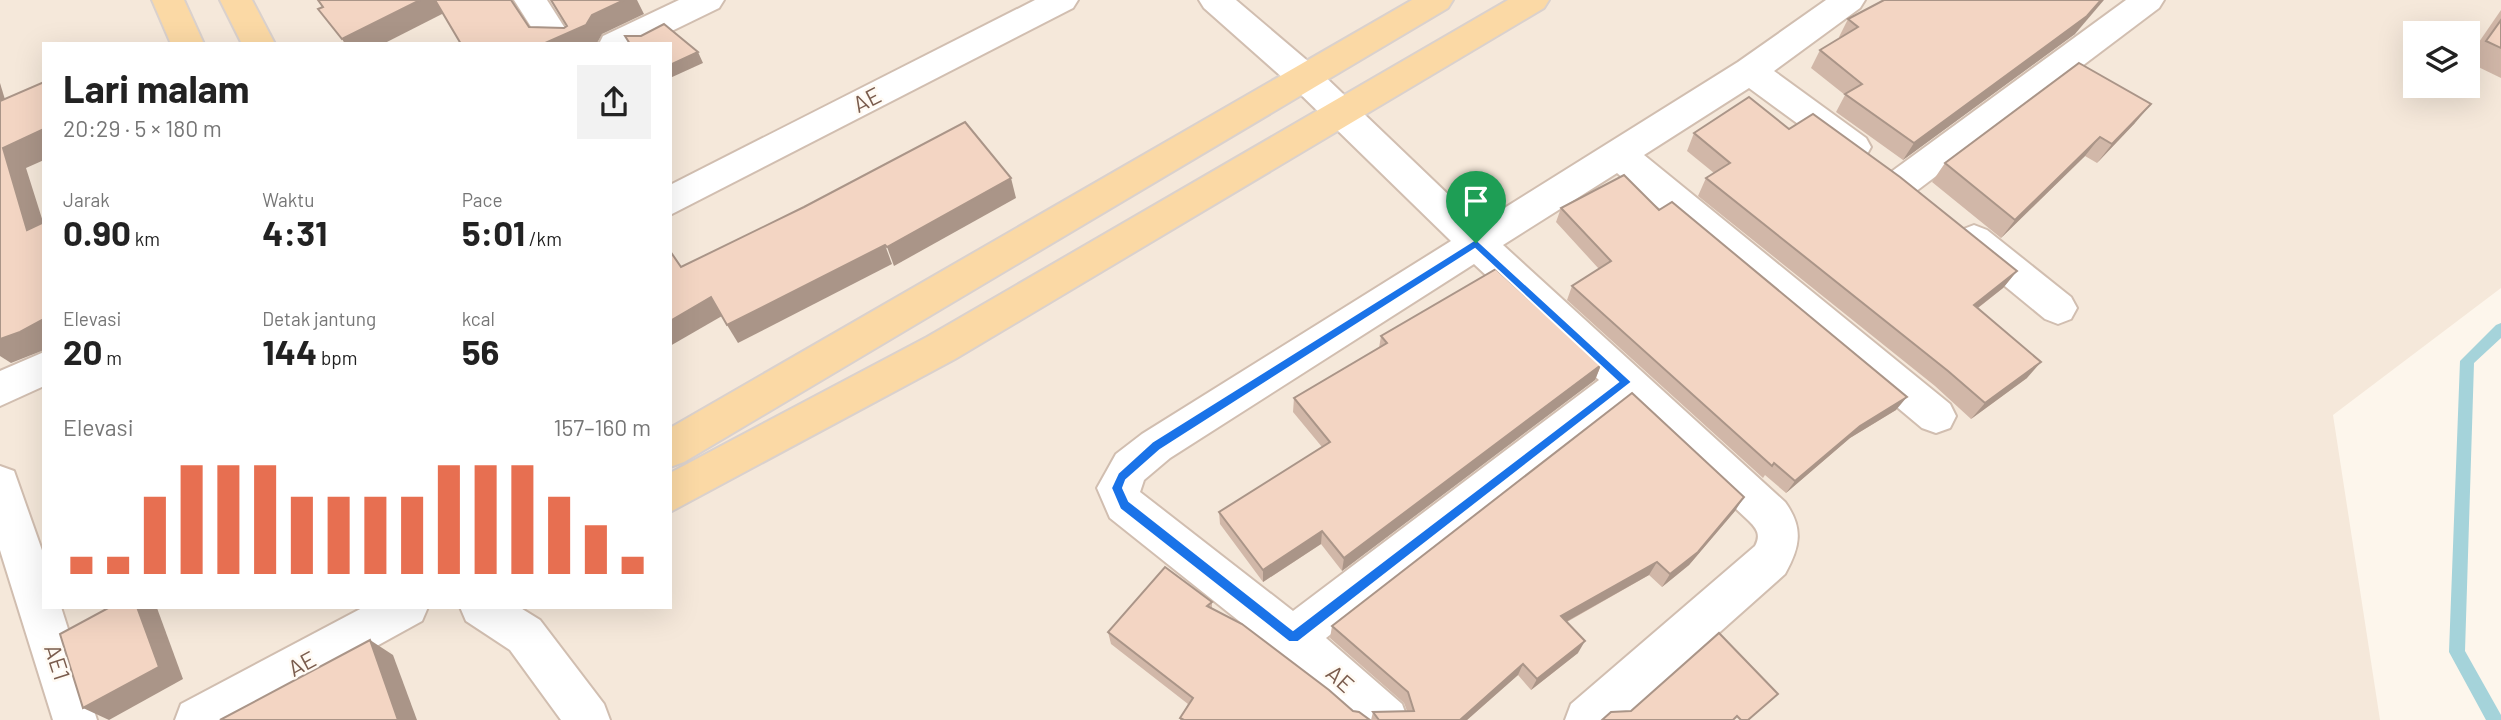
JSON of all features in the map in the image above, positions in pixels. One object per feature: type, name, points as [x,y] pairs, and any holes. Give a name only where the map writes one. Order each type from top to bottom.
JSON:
[{"type":"main road","points":[[168,0],[187,42]]},
{"type":"main road","points":[[236,0],[258,42]]},
{"type":"main road","points":[[672,448],[1437,0]]},
{"type":"main road","points":[[672,494],[941,348],[1533,0]]},
{"type":"street","points":[[530,0],[558,42]]},
{"type":"street","points":[[619,42],[708,0]]},
{"type":"street","name":"AE","points":[[672,200],[1062,0]]},
{"type":"street","points":[[1215,0],[1304,77],[1476,243],[1767,511],[1780,530],[1781,544],[1770,560],[1587,720]]},
{"type":"street","points":[[1476,243],[1750,71],[1849,0]]},
{"type":"street","points":[[1903,182],[2148,0]]},
{"type":"street","points":[[1750,71],[1903,182],[2058,307]]},
{"type":"street","points":[[1617,153],[1936,416]]},
{"type":"street","name":"AE","points":[[1386,720],[1293,638],[1125,505],[1117,488],[1130,467],[1156,446],[1476,243]]},
{"type":"street","points":[[0,389],[42,369]]},
{"type":"street","points":[[1293,638],[1626,382]]},
{"type":"street","name":"AE1","points":[[0,484],[8,540],[75,720]]},
{"type":"street","name":"AE","points":[[197,720],[406,609]]},
{"type":"street","points":[[487,609],[526,621],[588,720]]},
{"type":"shaded area","points":[[0,0],[2501,0],[2501,288],[2333,415],[2380,720],[0,720]]},
{"type":"building","points":[[318,0],[420,0],[342,39],[318,9],[323,7]]},
{"type":"building","points":[[435,0],[511,0],[529,27],[564,28],[567,26],[551,0],[624,0],[592,15],[586,25],[548,42],[460,42]]},
{"type":"building","points":[[1884,0],[2101,0],[2087,16],[1914,143],[1845,94],[1862,84],[1820,50],[1858,27],[1848,19]]},
{"type":"building","points":[[2501,20],[2501,48],[2486,41]]},
{"type":"building","points":[[664,24],[698,52],[672,64],[672,42],[629,42],[625,36],[641,36]]},
{"type":"building","points":[[2079,63],[2151,104],[2112,144],[2100,137],[2015,220],[1945,163]]},
{"type":"building","points":[[42,83],[42,130],[3,148],[27,230],[42,223],[42,320],[0,339],[0,101]]},
{"type":"building","points":[[1749,97],[1789,129],[1813,114],[1900,177],[2017,271],[1974,305],[2041,362],[1985,403],[1706,178],[1730,163],[1694,133]]},
{"type":"building","points":[[965,122],[1011,178],[887,247],[885,245],[727,325],[711,297],[672,320],[672,254],[681,267],[804,207]]},
{"type":"building","points":[[1624,175],[1659,210],[1672,202],[1907,397],[1860,426],[1795,481],[1774,463],[1772,466],[1572,286],[1611,261],[1561,208]]},
{"type":"building","points":[[1496,269],[1601,365],[1344,558],[1322,531],[1263,570],[1219,512],[1330,442],[1294,398],[1387,343],[1381,336]]},
{"type":"building","points":[[1632,393],[1744,497],[1698,552],[1670,574],[1657,562],[1561,616],[1585,641],[1537,679],[1523,664],[1460,720],[1379,720],[1373,712],[1414,711],[1408,692],[1332,626]]},
{"type":"building","points":[[1165,567],[1212,602],[1207,606],[1242,624],[1353,711],[1370,720],[1180,718],[1193,698],[1108,632]]},
{"type":"building","points":[[106,609],[138,609],[159,667],[83,708],[60,634]]},
{"type":"building","points":[[1719,633],[1778,694],[1748,720],[1741,720],[1737,716],[1733,720],[1602,720],[1611,712],[1631,711]]},
{"type":"building","points":[[370,640],[398,720],[220,720]]},
{"type":"waterway","points":[[2495,720],[2457,652],[2467,361],[2501,329]]},
{"type":"route","points":[[1476,243],[1626,382],[1293,638],[1125,505],[1117,488],[1122,477],[1156,446],[1476,243]]}]
